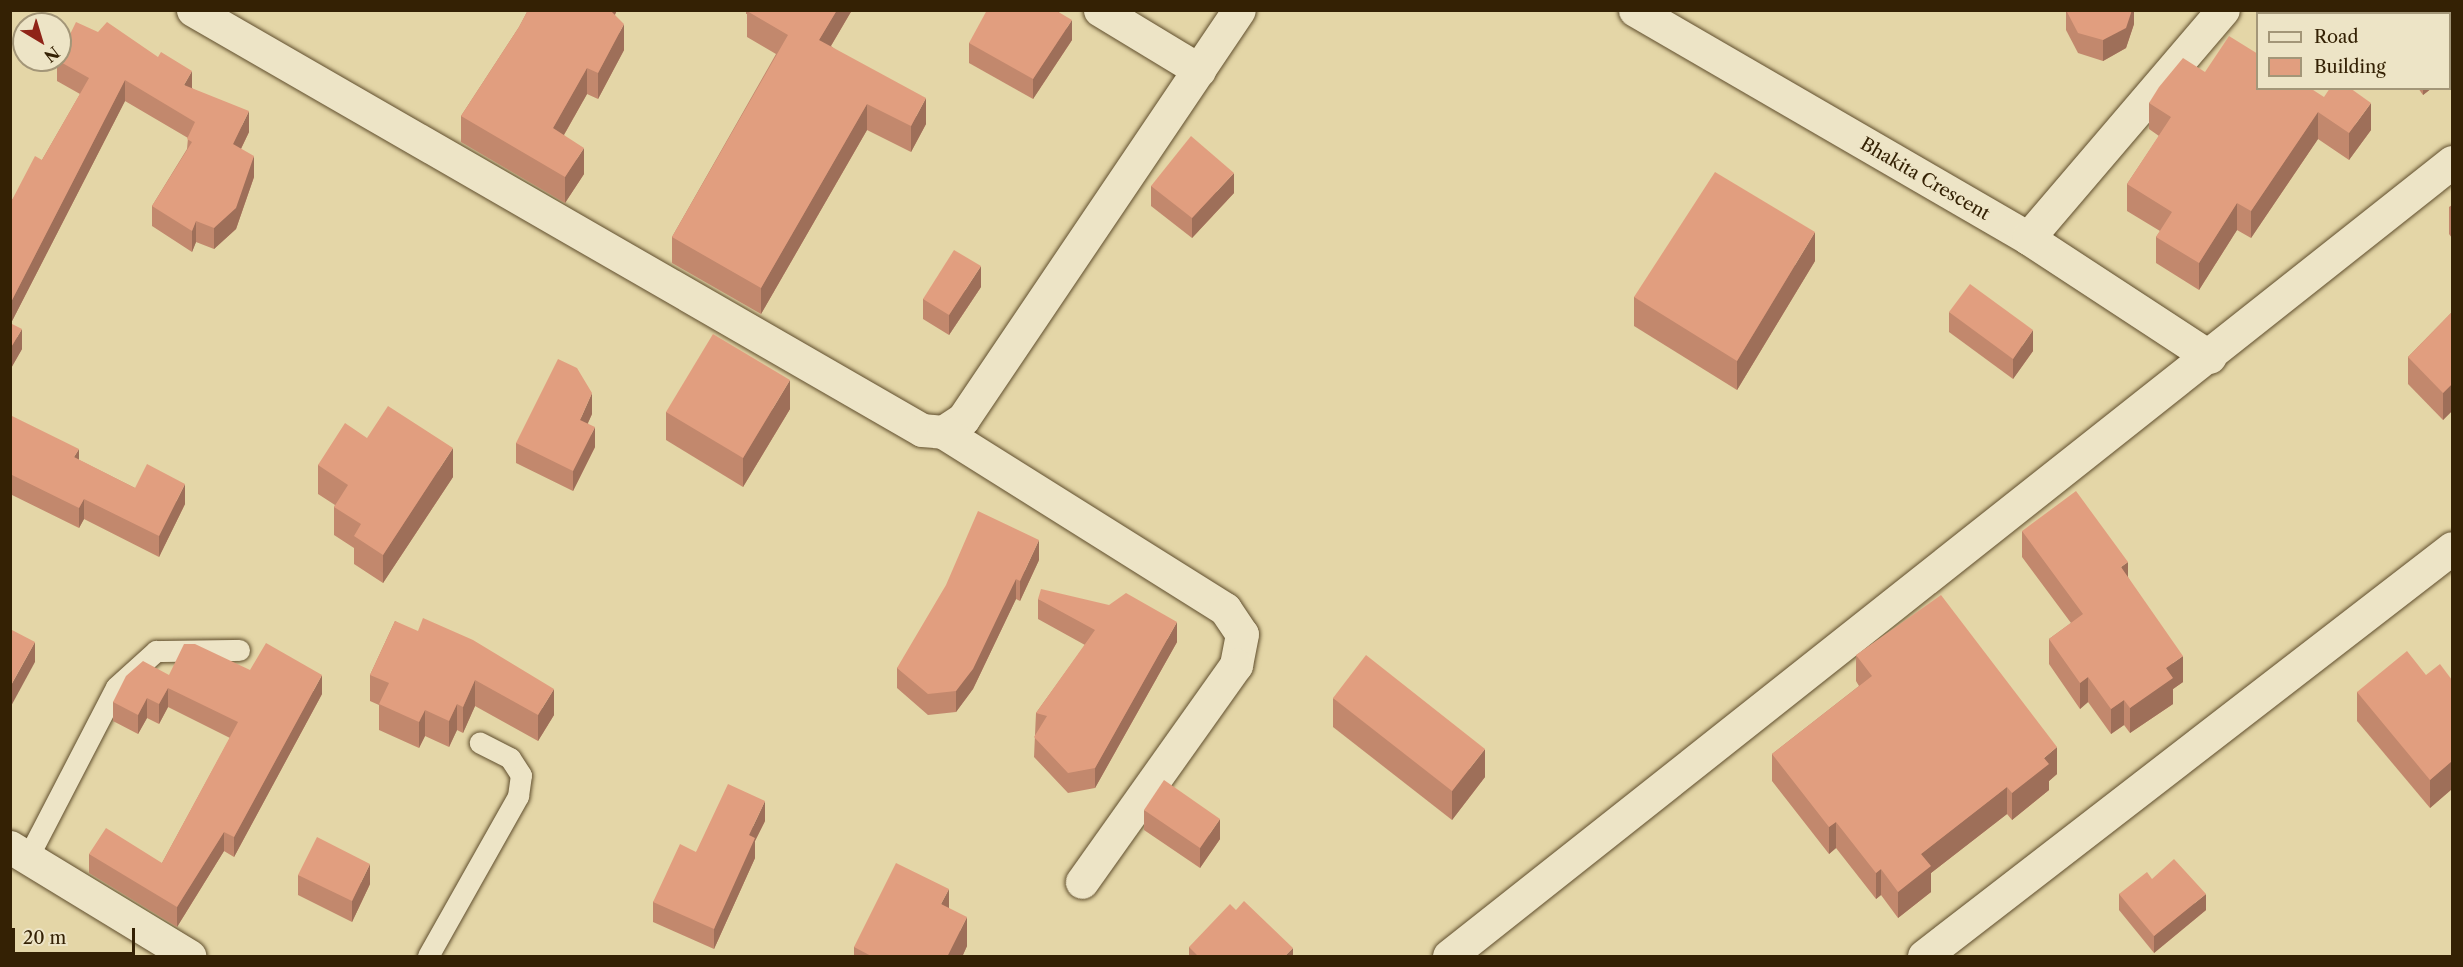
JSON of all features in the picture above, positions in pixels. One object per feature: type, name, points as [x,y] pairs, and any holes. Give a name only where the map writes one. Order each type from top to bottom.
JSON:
[{"type":"street","points":[[193,10],[922,430],[943,432],[1225,609],[1242,634],[1236,665],[1082,882]]},
{"type":"street","points":[[1100,10],[1198,70]]},
{"type":"street","points":[[943,432],[963,418],[1239,10]]},
{"type":"street","name":"Bhakita Crescent","points":[[1635,10],[2028,238],[2210,357]]},
{"type":"street","points":[[2028,238],[2223,10]]},
{"type":"street","points":[[1449,957],[2210,357],[2452,162]]},
{"type":"street","points":[[1924,957],[1957,946],[2452,548]]},
{"type":"street","points":[[19,852],[189,957]]},
{"type":"lane","points":[[19,852],[116,687],[156,651],[239,650]]},
{"type":"lane","points":[[428,957],[518,796],[521,775],[510,758],[480,743]]},
{"type":"building","points":[[528,10],[610,10],[624,24],[598,73],[587,68],[553,128],[584,148],[565,177],[461,116]]},
{"type":"building","points":[[748,10],[837,10],[819,40],[926,98],[911,126],[867,104],[761,288],[672,237],[788,35]]},
{"type":"building","points":[[987,10],[1055,10],[1072,20],[1033,79],[969,43]]},
{"type":"building","points":[[2066,10],[2132,10],[2126,28],[2103,40],[2078,33]]},
{"type":"building","points":[[2368,10],[2452,10],[2452,53],[2451,54],[2451,12],[2370,12]]},
{"type":"building","points":[[76,22],[98,32],[107,22],[158,57],[161,52],[192,71],[184,85],[249,111],[233,144],[254,156],[236,208],[214,228],[196,221],[192,231],[152,206],[192,142],[187,139],[195,122],[125,80],[10,304],[10,199],[12,200],[35,156],[42,160],[89,78],[72,68],[72,30]]},
{"type":"building","points":[[2229,36],[2256,53],[2256,90],[2313,90],[2324,97],[2329,90],[2353,90],[2371,103],[2349,133],[2318,112],[2251,211],[2237,203],[2199,263],[2156,237],[2172,212],[2127,184],[2171,117],[2149,103],[2159,87],[2183,58],[2205,72]]},
{"type":"building","points":[[1191,136],[1234,173],[1192,218],[1151,186]]},
{"type":"building","points":[[1715,172],[1815,232],[1737,361],[1634,297]]},
{"type":"building","points":[[954,250],[981,266],[949,315],[923,299]]},
{"type":"building","points":[[1970,284],[2033,330],[2013,359],[1949,312]]},
{"type":"building","points":[[2452,312],[2452,384],[2443,393],[2408,357]]},
{"type":"building","points":[[10,323],[22,329],[10,349]]},
{"type":"building","points":[[713,334],[790,380],[743,458],[666,412]]},
{"type":"building","points":[[558,359],[577,368],[592,393],[580,420],[595,427],[573,471],[516,443]]},
{"type":"building","points":[[388,406],[453,448],[383,555],[354,536],[361,524],[334,507],[348,485],[318,465],[345,423],[367,438]]},
{"type":"building","points":[[12,416],[79,449],[74,457],[135,488],[147,464],[185,484],[159,536],[84,499],[79,508],[10,474],[10,419]]},
{"type":"building","points":[[2076,491],[2128,562],[2121,567],[2183,656],[2166,668],[2173,678],[2130,708],[2124,700],[2111,709],[2088,677],[2080,683],[2049,639],[2083,614],[2022,531]]},
{"type":"building","points":[[978,511],[1039,540],[1020,581],[1016,579],[973,669],[956,691],[928,694],[897,668],[946,585]]},
{"type":"building","points":[[1041,589],[1109,605],[1126,593],[1177,622],[1095,768],[1068,773],[1034,737],[1047,716],[1036,713],[1095,630],[1038,599]]},
{"type":"building","points":[[1941,595],[2057,747],[2044,758],[2049,764],[2012,793],[2007,787],[1921,854],[1931,866],[1898,892],[1881,869],[1876,873],[1836,822],[1829,827],[1772,754],[1872,676],[1856,655]]},
{"type":"building","points":[[423,618],[473,640],[554,689],[538,715],[475,680],[463,707],[457,704],[449,721],[425,710],[419,722],[379,704],[389,683],[370,675],[395,621],[418,631]]},
{"type":"building","points":[[10,629],[35,642],[10,687]]},
{"type":"building","points":[[266,643],[322,675],[234,837],[224,832],[177,907],[89,854],[106,828],[162,863],[238,722],[168,688],[159,704],[147,698],[138,715],[113,702],[126,676],[143,661],[169,675],[184,644],[195,644],[250,670]]},
{"type":"building","points":[[2407,651],[2426,675],[2440,664],[2452,680],[2452,761],[2430,780],[2357,692]]},
{"type":"building","points":[[1366,655],[1485,749],[1452,791],[1333,698]]},
{"type":"building","points":[[1164,780],[1220,819],[1200,848],[1144,810]]},
{"type":"building","points":[[728,784],[765,801],[749,835],[755,838],[714,929],[653,902],[680,844],[696,852]]},
{"type":"building","points":[[317,837],[370,864],[352,901],[298,875]]},
{"type":"building","points":[[2174,859],[2206,894],[2154,936],[2119,894],[2147,872],[2152,879]]},
{"type":"building","points":[[896,863],[949,889],[941,904],[967,917],[947,957],[873,957],[854,947]]},
{"type":"building","points":[[1244,901],[1293,948],[1284,957],[1199,957],[1189,947],[1230,904],[1236,910]]}]
